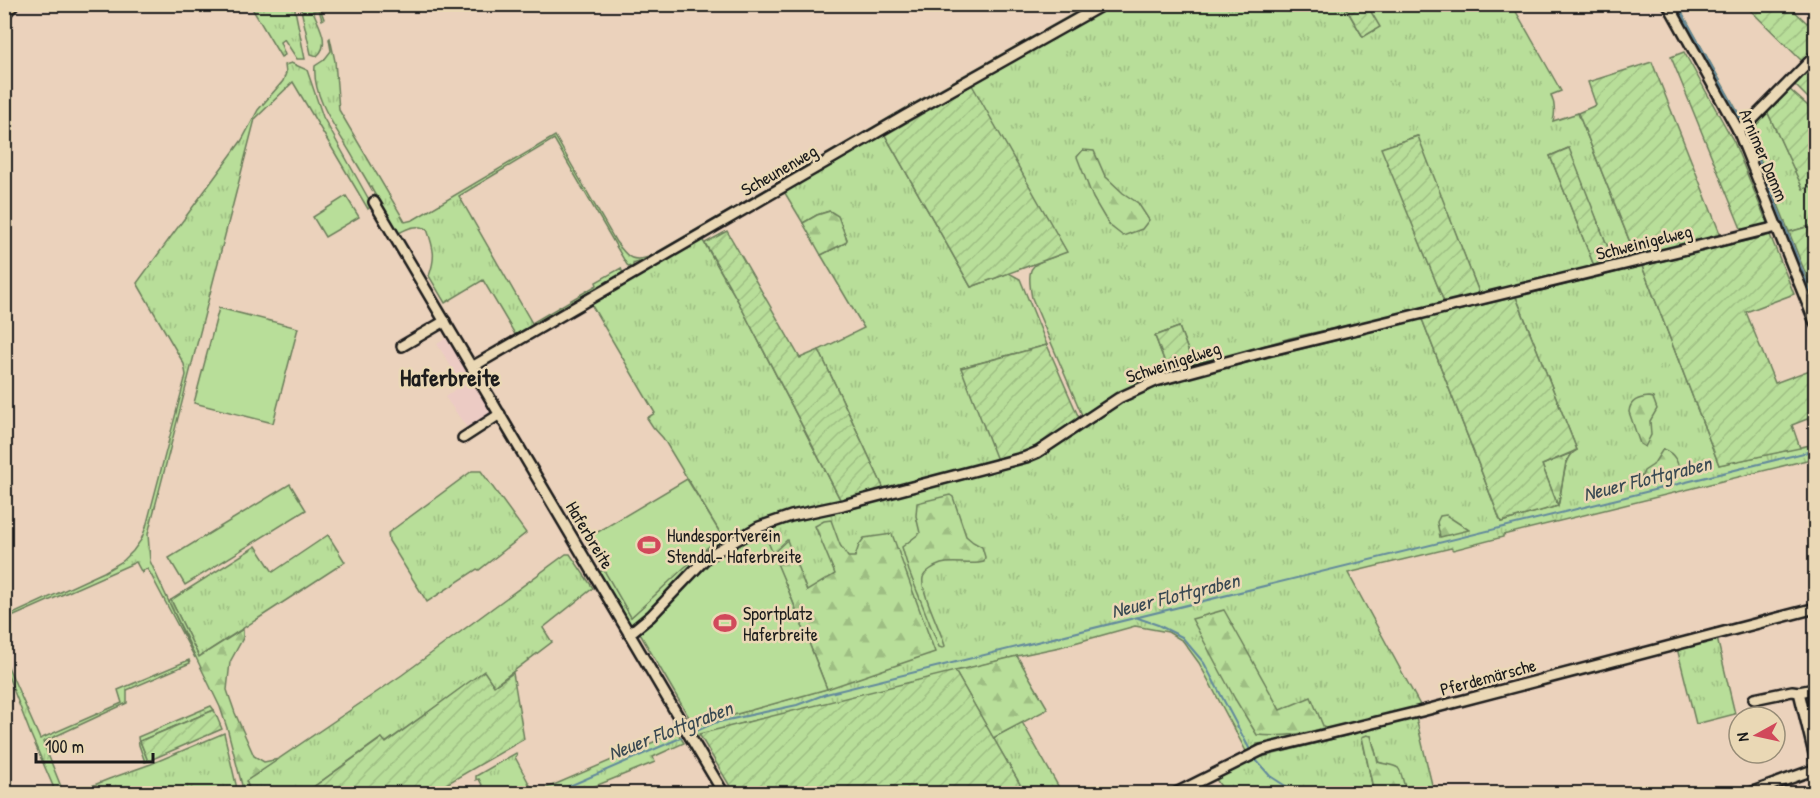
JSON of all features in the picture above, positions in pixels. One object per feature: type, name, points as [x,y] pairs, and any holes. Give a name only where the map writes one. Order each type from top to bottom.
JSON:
[{"type":"main road","points":[[4,12],[11,4]]},
{"type":"street","name":"Scheunenweg","points":[[472,367],[915,110],[1104,4]]},
{"type":"street","name":"Arnimer Damm","points":[[1668,4],[1738,130],[1815,325]]},
{"type":"street","points":[[1738,130],[1747,125],[1815,55]]},
{"type":"street","name":"Haferbreite","points":[[374,202],[724,794]]},
{"type":"street","name":"Schweinigelweg","points":[[629,634],[641,625],[707,557],[759,527],[791,516],[1026,458],[1038,453],[1119,398],[1156,381],[1324,337],[1777,227]]},
{"type":"street","points":[[402,346],[445,321]]},
{"type":"street","points":[[463,438],[500,414]]},
{"type":"street","name":"Pferdemärsche","points":[[1174,794],[1262,750],[1422,711],[1815,608]]},
{"type":"street","points":[[1754,699],[1814,689]]},
{"type":"street","points":[[1799,692],[1815,762]]},
{"type":"street","points":[[1747,794],[1815,769]]},
{"type":"shaded area","points":[[448,337],[493,411],[468,429],[445,397],[462,384],[437,344]]},
{"type":"green space","points":[[250,5],[294,5],[305,59],[297,59],[284,39],[280,42],[285,55],[281,57]]},
{"type":"green space","points":[[300,5],[319,5],[324,19],[322,20],[319,10],[313,11],[323,40],[323,46],[317,56],[311,54]]},
{"type":"green space","points":[[1089,5],[1098,5],[944,88],[642,263],[633,264],[633,268],[627,265],[554,139],[459,196],[532,323],[597,285],[596,282],[621,268],[623,274],[516,336],[483,280],[445,303],[429,276],[433,253],[427,229],[409,228],[399,233],[394,228],[328,115],[315,78],[315,66],[331,51],[330,38],[335,61],[339,110],[405,222],[413,220],[555,136],[616,242],[629,257],[642,259]]},
{"type":"green space","points":[[1109,5],[1344,5],[1363,37],[1379,27],[1367,5],[1519,5],[1514,8],[1561,91],[1551,95],[1555,108],[1553,121],[1578,113],[1636,257],[1614,263],[1568,148],[1550,156],[1595,268],[1480,295],[1417,136],[1382,148],[1445,304],[1290,338],[1194,366],[1179,327],[1155,336],[1169,373],[1126,389],[1085,416],[1082,415],[1032,298],[1030,285],[1030,275],[1035,265],[1066,251],[971,85],[920,115],[920,111]]},
{"type":"green space","points":[[1344,5],[1367,5],[1380,27],[1363,37]]},
{"type":"green space","points":[[1673,5],[1678,5],[1744,123],[1739,123]]},
{"type":"green space","points":[[1745,5],[1788,5],[1807,23],[1815,15],[1815,48],[1803,62]]},
{"type":"green space","points":[[1684,52],[1734,142],[1768,225],[1742,231],[1671,57]]},
{"type":"green space","points":[[1652,62],[1721,236],[1636,257],[1578,113],[1596,105],[1588,82]]},
{"type":"green space","points":[[1815,62],[1815,105],[1794,84]]},
{"type":"green space","points":[[291,63],[307,70],[323,117],[372,205],[368,209],[293,82],[255,119],[148,534],[150,561],[195,658],[150,573],[147,569],[142,573],[136,562],[5,620],[4,618],[123,561],[141,540],[186,375],[184,364],[137,283],[242,140],[258,110],[283,81],[286,73],[285,65]]},
{"type":"green space","points":[[972,85],[1067,252],[971,287],[885,135]]},
{"type":"green space","points":[[1789,89],[1809,107],[1815,143],[1815,185],[1803,189],[1767,111]]},
{"type":"green space","points":[[1767,111],[1803,188],[1815,185],[1815,226],[1789,232],[1749,131]]},
{"type":"green space","points":[[904,119],[907,122],[885,135],[971,287],[1009,273],[1020,279],[1047,345],[961,368],[1024,453],[1045,442],[1079,418],[1078,421],[1035,451],[885,491],[729,540],[648,615],[636,624],[630,625],[626,622],[599,573],[604,569],[631,617],[700,552],[722,536],[663,438],[647,418],[655,413],[591,304],[584,308],[583,305],[699,238],[702,239],[738,301],[841,501],[884,489],[819,350],[864,328],[821,255],[845,243],[847,239],[837,216],[829,211],[803,223],[785,193],[781,195],[780,193]]},
{"type":"green space","points":[[1418,136],[1480,295],[1445,304],[1381,148]]},
{"type":"green space","points":[[1569,148],[1614,263],[1595,268],[1550,156]]},
{"type":"green space","points":[[1083,150],[1094,151],[1105,176],[1138,203],[1149,220],[1142,229],[1123,236],[1109,225],[1093,198],[1077,157]]},
{"type":"green space","points":[[346,196],[359,217],[325,237],[313,217]]},
{"type":"green space","points":[[830,211],[838,216],[847,240],[821,255],[803,223]]},
{"type":"green space","points":[[1816,226],[1816,294],[1814,295],[1789,232]]},
{"type":"green space","points":[[727,231],[800,358],[819,350],[884,489],[841,501],[738,301],[705,243]]},
{"type":"green space","points":[[1770,235],[1794,294],[1746,312],[1775,383],[1815,368],[1815,416],[1792,425],[1800,448],[1719,465],[1642,266]]},
{"type":"green space","points":[[1642,266],[1719,465],[1815,444],[1815,458],[1503,535],[1503,537],[1453,550],[1451,548],[1348,573],[1421,707],[1285,741],[1257,744],[1255,749],[1247,753],[1199,663],[1183,641],[1168,632],[1135,626],[1060,647],[744,723],[695,737],[690,727],[826,689],[763,531],[730,549],[692,576],[713,556],[764,526],[1024,461],[1126,397],[1162,384],[1422,319],[1501,522],[1558,506],[1568,459],[1577,450],[1516,297]]},
{"type":"green space","points":[[1516,297],[1577,450],[1542,465],[1558,506],[1501,522],[1422,319]]},
{"type":"green space","points":[[219,308],[298,328],[273,423],[194,403]]},
{"type":"green space","points":[[1179,327],[1194,366],[1169,373],[1155,336]]},
{"type":"green space","points":[[1047,345],[1079,418],[1045,442],[1024,453],[997,460],[961,368]]},
{"type":"green space","points":[[1653,398],[1657,409],[1650,421],[1651,435],[1645,447],[1640,444],[1629,412],[1633,402]]},
{"type":"green space","points":[[1663,449],[1674,456],[1681,475],[1646,484],[1640,480],[1644,471],[1653,465]]},
{"type":"green space","points":[[1571,453],[1566,462],[1558,506],[1542,465]]},
{"type":"green space","points":[[472,471],[481,471],[526,533],[479,570],[477,569],[427,602],[389,541],[388,533]]},
{"type":"green space","name":"Hundesportverein Stendal- Haferbreite","points":[[687,479],[722,536],[631,617],[586,539]]},
{"type":"green space","points":[[290,484],[306,510],[185,585],[169,558]]},
{"type":"green space","points":[[950,495],[953,497],[966,536],[982,547],[985,557],[984,562],[979,563],[941,564],[930,570],[923,578],[925,592],[945,646],[942,648],[939,647],[902,547],[920,533],[916,516],[917,503]]},
{"type":"green space","points":[[1446,515],[1469,530],[1440,537],[1437,522],[1440,516]]},
{"type":"green space","points":[[831,520],[840,545],[848,557],[855,557],[864,538],[892,534],[935,652],[827,689],[772,554],[787,540],[807,591],[835,574],[815,526]]},
{"type":"green space","name":"Sportplatz Haferbreite","points":[[763,530],[827,689],[694,726],[639,632],[692,576],[730,549]]},
{"type":"green space","points":[[328,535],[345,562],[199,657],[171,600],[256,546],[273,572]]},
{"type":"green space","points":[[566,554],[570,554],[593,588],[543,628],[552,642],[494,686],[484,672],[385,743],[381,738],[305,793],[251,793],[246,781],[402,675]]},
{"type":"green space","points":[[171,600],[199,657],[243,629],[243,638],[230,662],[227,690],[254,756],[264,762],[279,759],[246,781],[251,793],[244,793],[220,707],[169,602]]},
{"type":"green space","points":[[1224,610],[1280,710],[1311,697],[1324,728],[1291,735],[1257,735],[1192,619]]},
{"type":"green space","points":[[1717,638],[1733,705],[1727,705],[1727,716],[1696,724],[1677,648]]},
{"type":"green space","points":[[1017,656],[1048,709],[993,738],[955,671]]},
{"type":"green space","points":[[5,660],[40,739],[122,703],[118,690],[189,660],[190,663],[127,690],[127,703],[43,742],[62,789],[66,791],[54,794],[53,786],[5,668]]},
{"type":"green space","points":[[484,671],[494,686],[513,673],[524,739],[431,793],[305,793],[382,738],[386,743]]},
{"type":"green space","points":[[955,671],[1025,793],[734,793],[699,734]]},
{"type":"green space","points":[[211,706],[214,710],[140,741],[148,761],[145,762],[138,737]]},
{"type":"green space","points":[[214,710],[222,729],[148,761],[140,741]]},
{"type":"green space","points":[[1416,718],[1434,793],[1407,793],[1398,768],[1378,762],[1371,736],[1362,738],[1374,793],[1225,793],[1216,779],[1258,758]]},
{"type":"green space","points":[[1022,722],[1062,793],[1025,793],[993,738]]},
{"type":"green space","points":[[677,732],[684,743],[653,757],[655,762],[578,793],[535,793]]},
{"type":"green space","points":[[224,733],[238,793],[74,793],[151,764]]},
{"type":"green space","points":[[1371,736],[1378,762],[1398,768],[1407,793],[1374,793],[1362,737]]},
{"type":"green space","points":[[516,753],[515,757],[534,793],[486,793],[479,779],[476,780],[476,776]]},
{"type":"waterway","points":[[1677,4],[1741,119]]},
{"type":"waterway","points":[[1749,135],[1812,295]]},
{"type":"waterway","name":"Neuer Flottgraben","points":[[690,734],[714,723],[797,705],[826,694],[1816,450]]},
{"type":"waterway","points":[[1138,618],[1182,637],[1204,663],[1249,748]]},
{"type":"waterway","name":"Neuer Flottgraben","points":[[551,794],[685,736]]},
{"type":"waterway","points":[[1256,760],[1270,776],[1298,794]]},
{"type":"place","name":"Hundesportverein Stendal- Haferbreite","points":[[649,545]]},
{"type":"place","name":"Sportplatz Haferbreite","points":[[725,623]]},
{"type":"district","name":"Haferbreite","points":[[450,377]]}]
